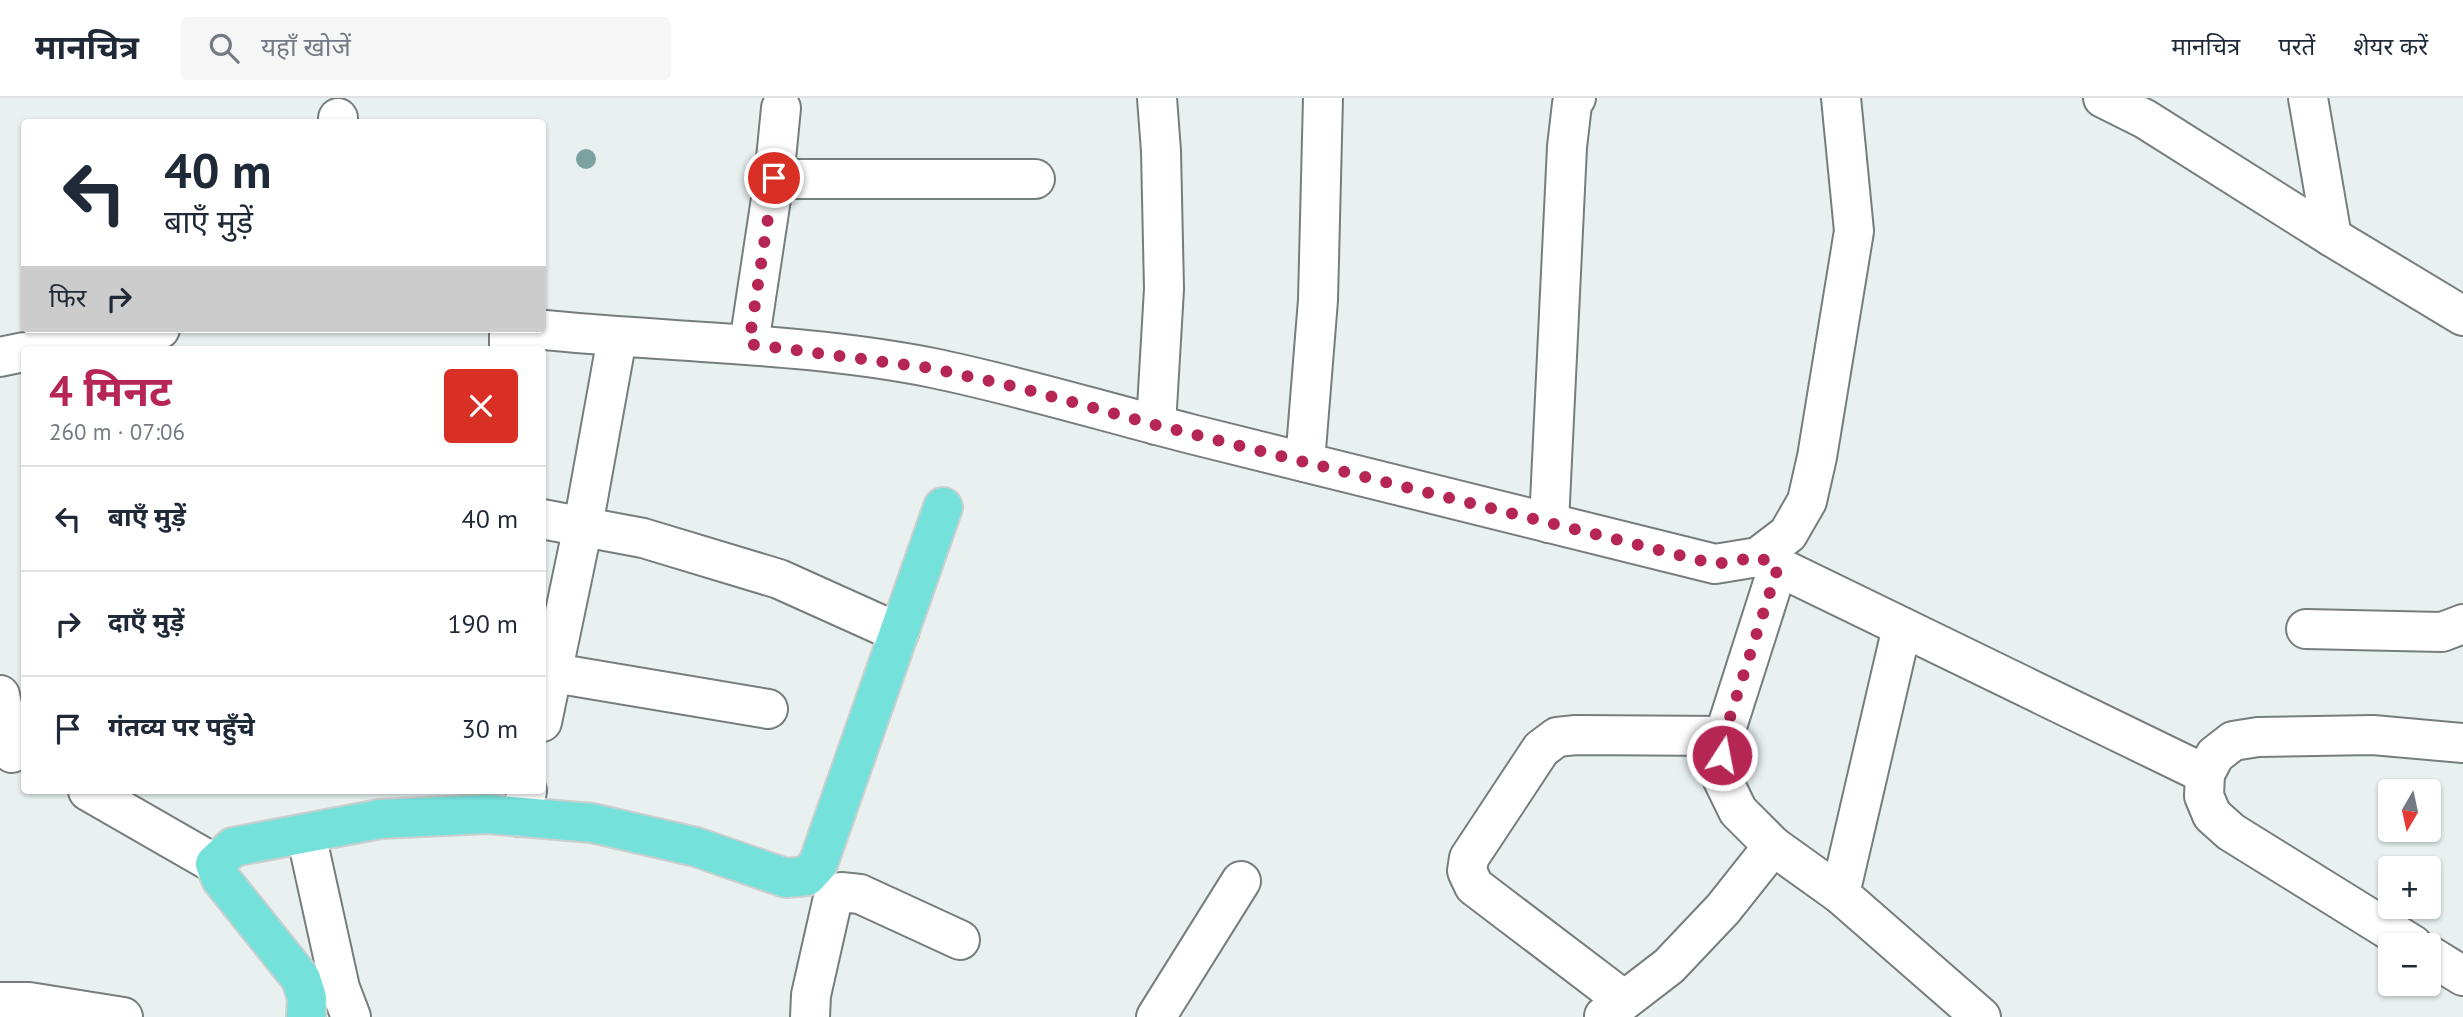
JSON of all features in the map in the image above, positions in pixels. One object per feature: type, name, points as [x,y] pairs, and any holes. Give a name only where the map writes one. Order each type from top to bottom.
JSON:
[{"type":"main road","points":[[306,1017],[307,998],[301,979],[221,879],[215,864],[233,847],[380,819],[441,804],[487,814],[524,804],[696,847],[786,878],[807,876],[818,864],[943,507]]},
{"type":"street","points":[[1156,425],[1164,289],[1157,98]]},
{"type":"street","points":[[1306,462],[1318,300],[1323,98]]},
{"type":"street","points":[[1549,523],[1567,146],[1572,104],[1576,98]]},
{"type":"street","points":[[1841,98],[1854,231],[1817,457],[1807,501],[1768,562],[1724,736],[1720,774],[1738,811],[1773,845],[1840,894],[1981,1017]]},
{"type":"street","points":[[2103,98],[2146,119],[2463,316]]},
{"type":"street","points":[[2308,98],[2332,237]]},
{"type":"street","points":[[749,344],[774,178],[781,108]]},
{"type":"street","points":[[774,178],[1035,179]]},
{"type":"street","points":[[546,330],[617,338],[749,344],[930,368],[1017,387],[1156,425],[1715,564],[1768,562],[2205,774]]},
{"type":"street","points":[[51,346],[128,333]]},
{"type":"street","points":[[617,338],[583,526],[548,671],[768,709]]},
{"type":"street","points":[[0,357],[21,353]]},
{"type":"street","points":[[546,520],[643,538],[779,579],[899,633]]},
{"type":"street","points":[[2306,629],[2442,632],[2463,624]]},
{"type":"street","points":[[1840,894],[1902,627]]},
{"type":"street","points":[[0,695],[12,753]]},
{"type":"street","points":[[2394,933],[2231,832],[2212,816],[2204,796],[2205,774],[2215,755],[2233,741],[2258,737],[2373,735],[2463,743]]},
{"type":"street","points":[[1724,736],[1557,737],[1541,749],[1469,858],[1467,871],[1474,886],[1613,1009],[1669,966],[1723,909],[1773,845]]},
{"type":"street","points":[[93,794],[215,864]]},
{"type":"street","points":[[306,834],[340,988],[351,1017]]},
{"type":"street","points":[[1161,1015],[1241,881]]},
{"type":"street","points":[[810,1017],[811,995],[832,902],[841,892],[860,894],[960,940]]},
{"type":"street","points":[[2441,962],[2463,976]]},
{"type":"street","points":[[0,1002],[29,1002],[123,1017]]},
{"type":"route","points":[[774,178],[749,344],[930,368],[1017,387],[1156,425],[1715,564],[1758,557],[1778,567],[1724,736],[1722,755]]}]
